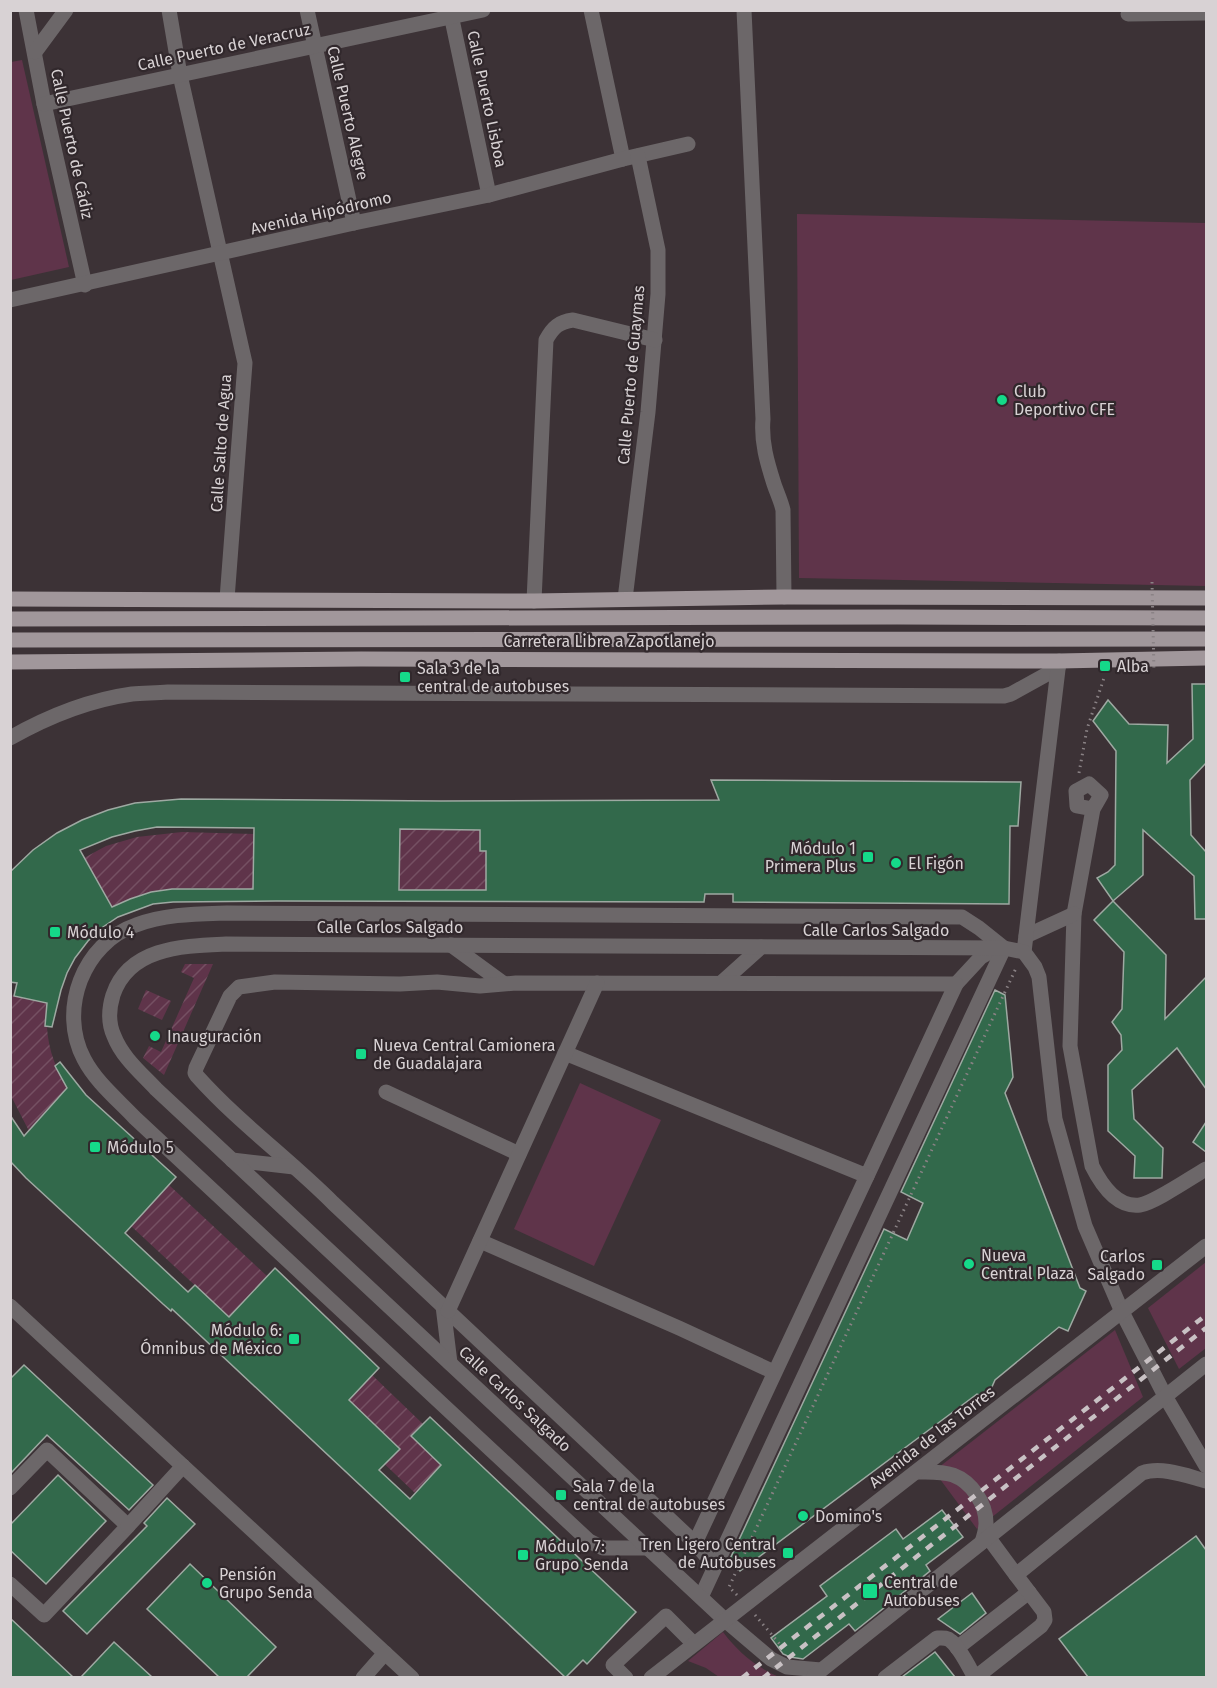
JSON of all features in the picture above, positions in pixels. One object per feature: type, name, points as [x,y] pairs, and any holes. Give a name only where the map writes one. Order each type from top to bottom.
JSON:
[{"type":"main road","points":[[10,599],[534,601],[784,597],[1206,598]]},
{"type":"main road","name":"Carretera Libre a Zapotlanejo","points":[[10,619],[1206,618]]},
{"type":"main road","name":"Carretera Libre a Zapotlanejo","points":[[10,640],[1206,639]]},
{"type":"main road","points":[[139,640],[257,653],[361,659]]},
{"type":"main road","name":"Carretera Libre a Zapotlanejo","points":[[10,662],[361,659],[1059,664],[1206,658]]},
{"type":"street","name":"Calle Puerto de Cádiz","points":[[26,10],[44,104],[85,285]]},
{"type":"street","points":[[35,52],[66,10]]},
{"type":"street","name":"Calle Salto de Agua","points":[[169,10],[180,75],[245,363],[227,599]]},
{"type":"street","name":"Calle Puerto Alegre","points":[[307,10],[354,223]]},
{"type":"street","name":"Calle Puerto de Veracruz","points":[[44,104],[315,46],[451,14],[483,10]]},
{"type":"street","name":"Calle Puerto de Guaymas","points":[[591,10],[630,158],[658,250],[655,340],[625,599]]},
{"type":"street","points":[[744,10],[762,408],[761,436],[783,510],[784,597]]},
{"type":"street","points":[[1128,14],[1206,13]]},
{"type":"street","name":"Calle Puerto Lisboa","points":[[451,14],[489,195]]},
{"type":"street","name":"Avenida Hipódromo","points":[[10,300],[489,195],[688,144]]},
{"type":"street","points":[[534,601],[546,340],[552,329],[561,322],[573,320],[655,340]]},
{"type":"street","points":[[10,738],[46,719],[75,708],[133,694],[191,692],[1004,696],[1059,664]]},
{"type":"street","points":[[1059,664],[1024,952],[1039,977],[1055,1119],[1085,1226],[1122,1312],[1165,1396],[1206,1466]]},
{"type":"street","points":[[1076,791],[1089,784],[1101,795],[1093,809],[1074,914],[1070,1046],[1092,1166],[1101,1183],[1116,1198],[1140,1205],[1151,1202],[1206,1169]]},
{"type":"street","points":[[649,1548],[603,1548],[589,1541],[121,1104],[91,1071],[77,1043],[74,1028],[74,1004],[86,967],[106,942],[133,926],[164,918],[227,913],[962,917],[979,928],[1000,949]]},
{"type":"street","points":[[1026,936],[1074,914]]},
{"type":"street","name":"Calle Carlos Salgado","points":[[812,1672],[787,1667],[771,1659],[725,1620],[156,1089],[125,1056],[113,1035],[109,1012],[112,997],[122,978],[132,966],[153,954],[194,945],[1000,949],[1024,952]]},
{"type":"street","points":[[451,945],[503,983]]},
{"type":"street","points":[[721,983],[761,947]]},
{"type":"street","points":[[695,1543],[956,984],[988,951],[1000,949]]},
{"type":"street","points":[[701,1597],[1000,949]]},
{"type":"street","points":[[715,1566],[695,1543],[309,1178],[220,1102],[196,1074],[196,1068],[235,989],[274,982],[400,984],[437,982],[480,986],[503,983],[956,984]]},
{"type":"street","points":[[450,1363],[446,1308],[480,1241],[597,983]]},
{"type":"street","points":[[565,1053],[867,1176]]},
{"type":"street","points":[[386,1092],[519,1154]]},
{"type":"street","points":[[232,1160],[294,1167]]},
{"type":"street","points":[[480,1241],[774,1372]]},
{"type":"street","name":"Avenida de las Torres","points":[[651,1677],[1206,1246]]},
{"type":"street","points":[[10,1306],[411,1677]]},
{"type":"street","points":[[812,1672],[1206,1364]]},
{"type":"street","points":[[10,1488],[47,1450],[128,1526]]},
{"type":"street","points":[[10,1584],[44,1615],[183,1466]]},
{"type":"street","points":[[885,1677],[937,1638],[948,1639],[957,1648],[975,1677],[1044,1623],[1044,1612],[985,1539],[984,1511],[978,1497],[953,1475],[915,1472]]},
{"type":"street","points":[[1016,1575],[1142,1473],[1168,1472],[1206,1480]]},
{"type":"street","points":[[957,1648],[1029,1592]]},
{"type":"street","points":[[626,1677],[613,1665],[666,1616],[694,1644]]},
{"type":"street","points":[[363,1677],[385,1653]]},
{"type":"path","points":[[1152,582],[1154,672]]},
{"type":"path","points":[[1076,791],[1087,729],[1106,673]]},
{"type":"path","points":[[812,1672],[729,1587],[1024,952]]},
{"type":"shaded area","points":[[22,60],[69,267],[11,280],[11,62]]},
{"type":"shaded area","name":"Club Deportivo CFE","points":[[797,214],[1206,223],[1206,586],[799,578]]},
{"type":"shaded area","points":[[480,827],[480,851],[486,851],[486,890],[399,890],[400,829],[458,830]]},
{"type":"shaded area","points":[[182,832],[254,834],[253,889],[164,890],[131,898],[112,907],[84,858],[106,846],[137,837]]},
{"type":"shaded area","points":[[185,964],[213,964],[164,1075],[143,1058],[149,1046],[161,1052],[194,978],[181,972]]},
{"type":"shaded area","points":[[146,990],[171,1001],[162,1020],[138,1009]]},
{"type":"shaded area","points":[[11,995],[47,1003],[50,1047],[56,1067],[67,1088],[29,1131],[11,1096]]},
{"type":"shaded area","points":[[580,1083],[661,1120],[594,1266],[514,1229]]},
{"type":"shaded area","points":[[169,1185],[267,1276],[229,1317],[131,1226]]},
{"type":"shaded area","points":[[1206,1262],[1206,1348],[1179,1369],[1148,1308]]},
{"type":"shaded area","points":[[1115,1330],[1143,1397],[977,1529],[934,1471]]},
{"type":"shaded area","points":[[372,1375],[423,1424],[412,1436],[452,1453],[415,1493],[334,1416]]},
{"type":"shaded area","points":[[723,1632],[748,1658],[779,1677],[719,1677],[706,1668],[688,1661]]},
{"type":"building","points":[[1192,684],[1206,684],[1206,763],[1190,780],[1191,835],[1206,852],[1206,919],[1195,919],[1194,876],[1143,830],[1143,875],[1113,901],[1097,878],[1115,865],[1116,751],[1093,721],[1108,700],[1129,724],[1168,725],[1167,763],[1193,739]]},
{"type":"building","points":[[711,780],[1021,782],[1018,826],[1010,826],[1009,904],[733,902],[733,894],[705,894],[704,902],[173,902],[153,904],[118,917],[88,941],[67,973],[52,1027],[45,1026],[47,1003],[14,996],[17,983],[10,982],[10,872],[33,850],[57,833],[108,810],[135,803],[181,799],[719,800]],"holes":[[[157,827],[254,828],[253,889],[172,889],[151,892],[112,907],[80,850],[112,837]],[[400,829],[480,830],[480,851],[486,851],[486,890],[399,890]]]},
{"type":"building","points":[[1113,901],[1166,955],[1165,1019],[1206,977],[1206,1089],[1177,1048],[1132,1090],[1134,1119],[1163,1148],[1162,1178],[1134,1178],[1135,1156],[1108,1131],[1108,1065],[1122,1050],[1121,1035],[1112,1022],[1122,1009],[1124,952],[1094,920]]},
{"type":"building","name":"Nueva Central Plaza","points":[[995,990],[1005,995],[1013,1077],[1005,1093],[1080,1288],[1086,1291],[1068,1331],[1059,1327],[995,1380],[987,1398],[977,1394],[740,1571],[730,1559],[884,1229],[907,1240],[923,1203],[901,1192]]},
{"type":"building","points":[[60,1062],[86,1095],[176,1177],[125,1233],[188,1292],[195,1285],[229,1317],[275,1268],[379,1368],[349,1400],[400,1449],[379,1470],[410,1499],[441,1465],[411,1436],[430,1417],[636,1612],[587,1664],[583,1660],[565,1677],[172,1309],[171,1311],[163,1304],[10,1161],[10,1115],[24,1136],[67,1088],[55,1066]]},
{"type":"building","points":[[1206,1122],[1206,1152],[1193,1142]]},
{"type":"building","points":[[24,1365],[153,1485],[129,1510],[47,1435],[10,1474],[10,1379]]},
{"type":"building","points":[[58,1475],[106,1521],[46,1584],[10,1550],[10,1525]]},
{"type":"building","points":[[167,1498],[195,1524],[87,1634],[63,1611],[147,1526],[144,1523]]},
{"type":"building","name":"Central de Autobuses","points":[[942,1510],[963,1537],[926,1565],[930,1571],[855,1631],[849,1624],[803,1659],[783,1654],[771,1638],[827,1596],[820,1586],[896,1529],[903,1539]]},
{"type":"building","points":[[1196,1536],[1206,1550],[1206,1677],[1088,1677],[1059,1639]]},
{"type":"building","points":[[190,1564],[276,1647],[247,1677],[219,1677],[147,1609]]},
{"type":"building","points":[[972,1593],[986,1613],[960,1634],[938,1619]]},
{"type":"building","points":[[10,1618],[73,1677],[10,1677]]},
{"type":"building","points":[[114,1642],[152,1677],[81,1677]]},
{"type":"building","points":[[935,1652],[955,1677],[902,1677]]},
{"type":"railway","points":[[742,1678],[1206,1315]]},
{"type":"railway","points":[[763,1678],[1206,1328]]},
{"type":"place","name":"Club Deportivo CFE","points":[[1002,400]]},
{"type":"place","name":"Alba","points":[[1105,666]]},
{"type":"place","name":"Sala 3 de la central de autobuses","points":[[405,677]]},
{"type":"place","name":"Módulo 1 Primera Plus","points":[[868,857]]},
{"type":"place","name":"El Figón","points":[[896,863]]},
{"type":"place","name":"Módulo 4","points":[[55,932]]},
{"type":"place","name":"Inauguración","points":[[155,1036]]},
{"type":"place","name":"Nueva Central Camionera de Guadalajara","points":[[361,1054]]},
{"type":"place","name":"Módulo 5","points":[[95,1147]]},
{"type":"place","name":"Nueva Central Plaza","points":[[969,1264]]},
{"type":"place","name":"Carlos Salgado","points":[[1157,1265]]},
{"type":"place","name":"Módulo 6: Ómnibus de México","points":[[294,1339]]},
{"type":"place","name":"Sala 7 de la central de autobuses","points":[[561,1495]]},
{"type":"place","name":"Domino's","points":[[803,1516]]},
{"type":"place","name":"Tren Ligero Central de Autobuses","points":[[788,1553]]},
{"type":"place","name":"Módulo 7: Grupo Senda","points":[[523,1555]]},
{"type":"place","name":"Pensión Grupo Senda","points":[[207,1583]]},
{"type":"place","name":"Central de Autobuses","points":[[870,1591]]}]
